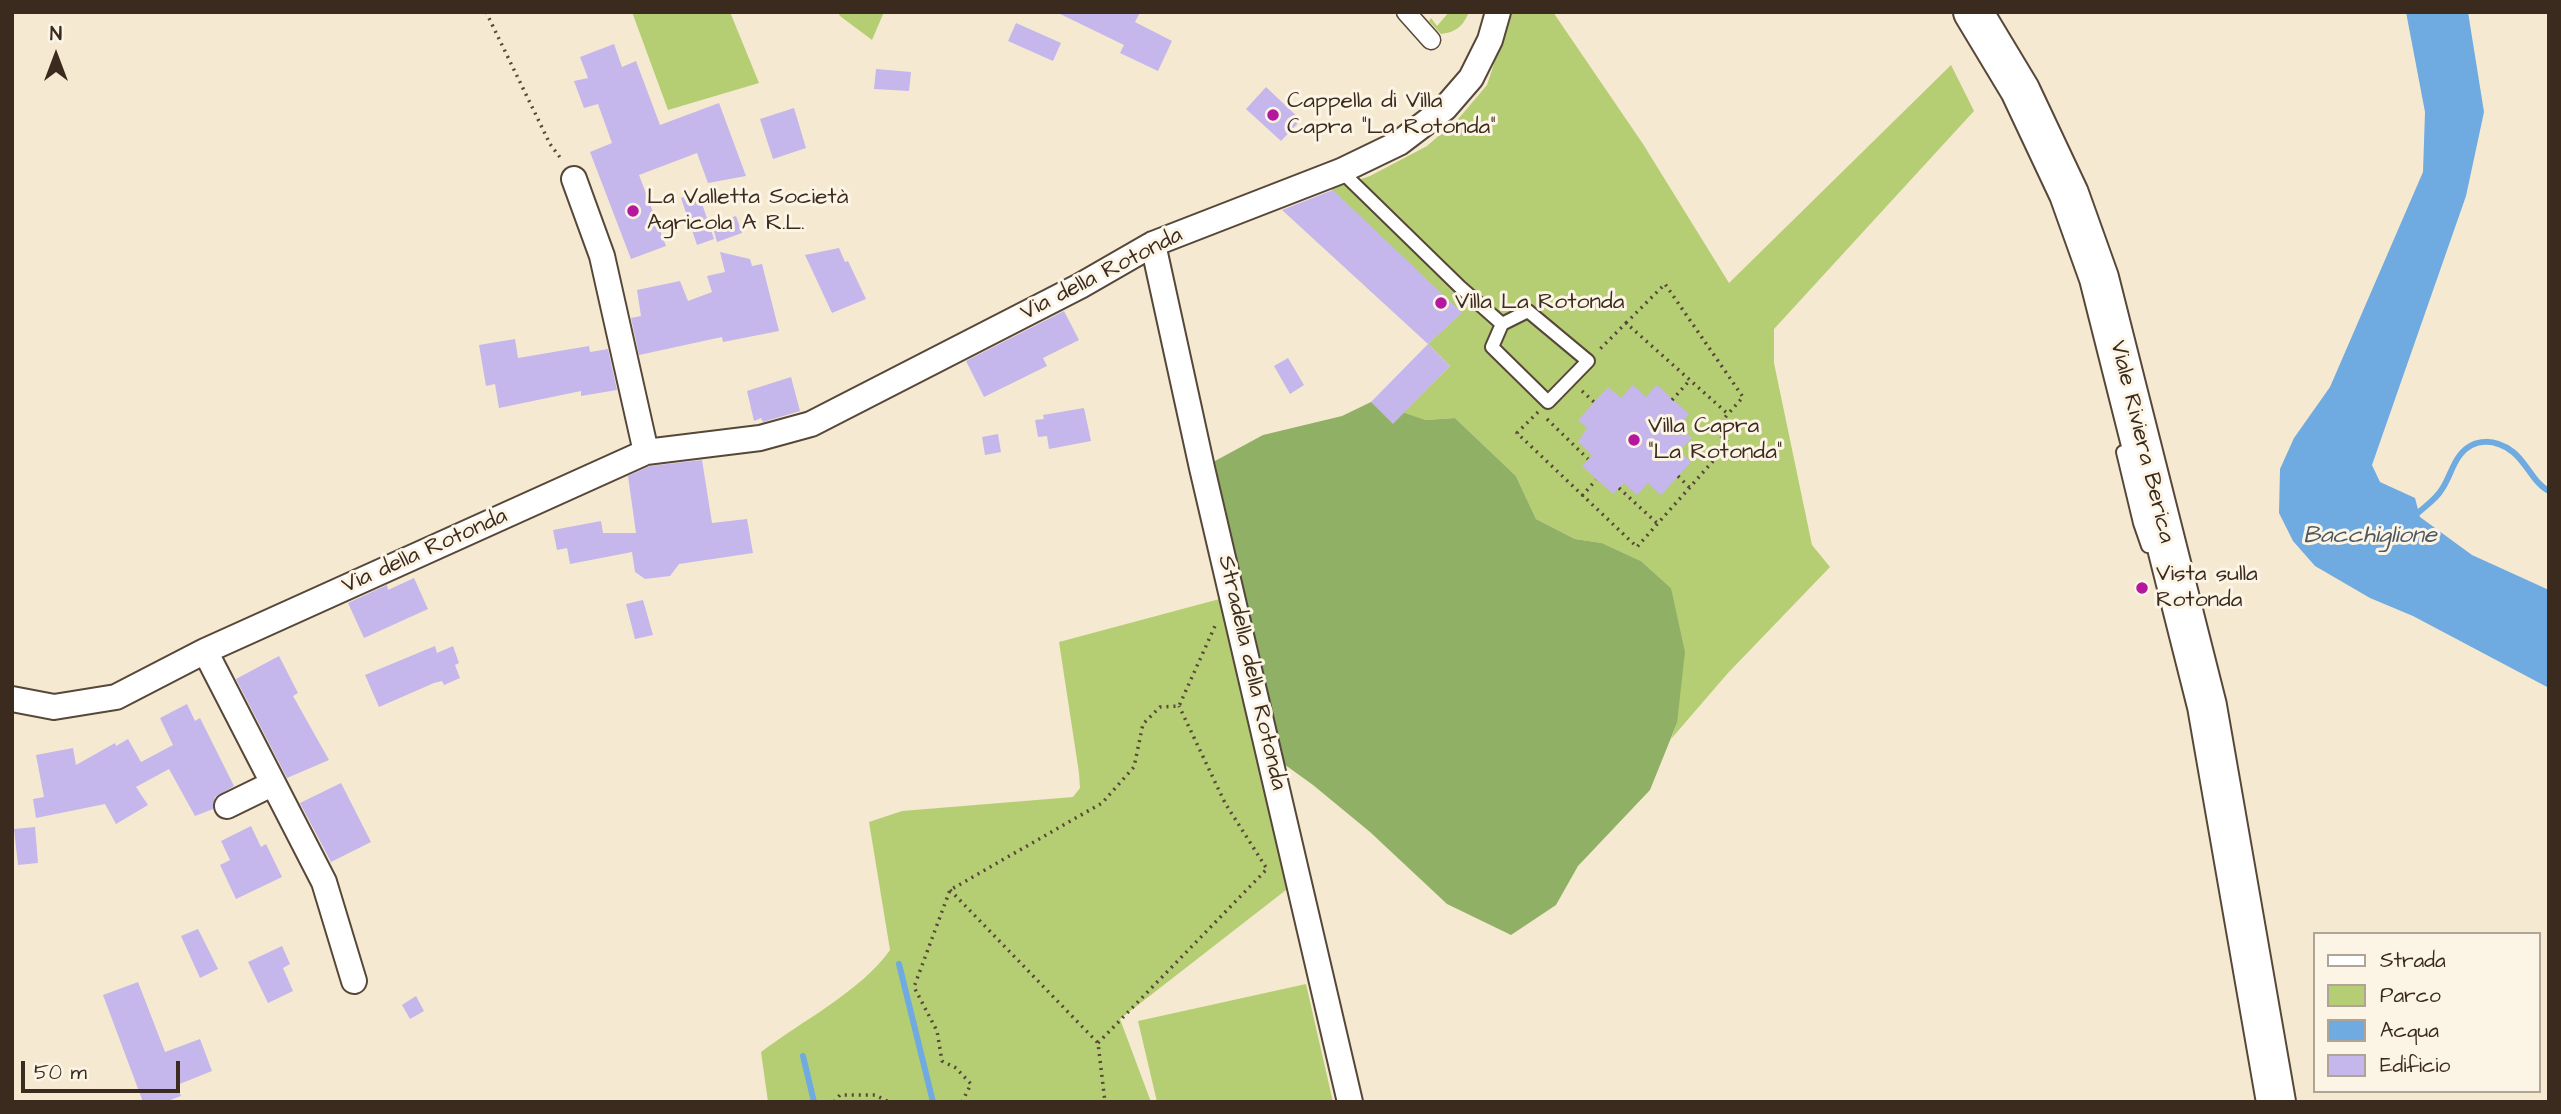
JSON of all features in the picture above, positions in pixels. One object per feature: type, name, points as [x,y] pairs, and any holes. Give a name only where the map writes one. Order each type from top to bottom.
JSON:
[{"type":"main road","name":"Viale Riviera Berica","points":[[1973,12],[2025,102],[2070,194],[2092,258],[2126,377],[2207,706],[2276,1102]]},
{"type":"street","points":[[1406,12],[1431,40]]},
{"type":"street","name":"Via della Rotonda","points":[[12,699],[54,707],[87,704],[117,697],[205,651],[646,452],[760,438],[811,424],[870,395],[1111,258],[1341,172],[1399,144],[1445,108],[1471,78],[1490,40],[1498,12]]},
{"type":"street","points":[[574,179],[602,256],[646,452]]},
{"type":"street","name":"Stradella della Rotonda","points":[[1153,244],[1350,1102]]},
{"type":"street","points":[[205,651],[324,882],[354,981]]},
{"type":"street","points":[[226,806],[272,784]]},
{"type":"lane","points":[[1341,172],[1502,324]]},
{"type":"lane","points":[[2092,258],[2095,315]]},
{"type":"lane","points":[[1528,311],[1588,360],[1548,402],[1492,347],[1502,324],[1528,311]]},
{"type":"lane","points":[[2122,445],[2140,523],[2153,558]]},
{"type":"lane","points":[[2162,581],[2207,706]]},
{"type":"path","points":[[486,12],[550,144],[574,179]]},
{"type":"path","points":[[1588,360],[1665,284],[1743,397],[1714,430],[1729,443],[1637,547],[1517,433],[1539,411],[1588,459]]},
{"type":"path","points":[[1626,323],[1728,414]]},
{"type":"path","points":[[1672,400],[1690,380]]},
{"type":"path","points":[[1678,476],[1690,488]]},
{"type":"path","points":[[1581,496],[1597,480]]},
{"type":"path","points":[[1619,488],[1658,524]]},
{"type":"path","points":[[1098,1043],[1267,869],[1225,803],[1179,706],[1216,625],[1238,617]]},
{"type":"path","points":[[962,1102],[971,1084],[956,1068],[943,1061],[937,1031],[914,987],[950,890],[1102,803],[1134,767],[1143,724],[1160,707],[1179,706]]},
{"type":"path","points":[[950,890],[1098,1043],[1105,1102]]},
{"type":"path","points":[[834,1102],[840,1095],[875,1095],[889,1102]]},
{"type":"green space","points":[[632,12],[730,12],[759,83],[668,110]]},
{"type":"green space","points":[[838,12],[884,12],[872,40]]},
{"type":"green space","points":[[1449,12],[1469,12],[1459,28],[1441,34],[1429,21],[1431,18],[1437,26]]},
{"type":"green space","points":[[1511,12],[1553,12],[1643,144],[1729,283],[1951,65],[1974,111],[1774,329],[1774,363],[1812,545],[1830,567],[1728,673],[1671,739],[1677,723],[1671,588],[1641,561],[1602,543],[1575,539],[1536,519],[1516,476],[1455,418],[1426,420],[1403,413],[1450,366],[1428,344],[1461,313],[1331,189],[1370,176],[1427,146],[1459,118],[1487,85]]},
{"type":"green space","points":[[1371,402],[1426,420],[1455,418],[1516,476],[1536,519],[1575,539],[1602,543],[1641,561],[1671,588],[1685,652],[1677,723],[1650,790],[1578,866],[1556,905],[1511,935],[1447,904],[1370,832],[1270,754],[1202,468],[1263,435],[1342,416]]},
{"type":"green space","points":[[1227,597],[1295,883],[1120,1019],[1151,1102],[768,1102],[761,1052],[847,992],[878,965],[890,950],[869,822],[902,811],[1073,797],[1080,788],[1079,773],[1059,642]]},
{"type":"green space","points":[[1306,984],[1333,1102],[1157,1102],[1138,1021]]},
{"type":"water","name":"Bacchiglione","points":[[2406,12],[2468,12],[2484,112],[2466,196],[2372,465],[2380,482],[2415,498],[2420,517],[2472,555],[2549,590],[2549,688],[2413,616],[2370,598],[2315,566],[2293,541],[2279,513],[2280,469],[2294,438],[2330,387],[2423,172],[2425,112]]},
{"type":"building","points":[[1056,12],[1140,12],[1135,22],[1172,41],[1158,71],[1120,53],[1124,45]]},
{"type":"building","points":[[1016,23],[1061,43],[1053,61],[1008,41]]},
{"type":"building","points":[[614,44],[622,67],[636,61],[660,125],[719,103],[746,176],[708,183],[697,153],[639,175],[666,246],[631,259],[590,152],[612,143],[598,104],[584,108],[574,81],[588,78],[580,57]]},
{"type":"building","points":[[876,69],[911,72],[909,91],[874,89]]},
{"type":"building","name":"Cappella di Villa Capra \"La Rotonda\"","points":[[1266,87],[1301,120],[1281,141],[1246,109]]},
{"type":"building","points":[[794,108],[806,148],[773,159],[760,119]]},
{"type":"building","points":[[1333,190],[1462,313],[1428,344],[1282,210]]},
{"type":"building","points":[[698,192],[714,239],[697,245],[681,198]]},
{"type":"building","points":[[736,216],[742,233],[717,242],[712,224]]},
{"type":"building","points":[[839,248],[866,299],[832,313],[805,255]]},
{"type":"building","points":[[720,252],[750,259],[752,266],[762,264],[779,331],[723,342],[722,337],[639,355],[631,318],[641,316],[637,290],[680,281],[688,301],[712,292],[707,276],[725,272]]},
{"type":"building","points":[[1064,311],[1079,340],[1043,358],[1047,366],[984,397],[966,361]]},
{"type":"building","points":[[515,339],[518,358],[589,346],[590,352],[608,349],[617,390],[581,396],[581,391],[499,408],[495,384],[486,386],[479,345]]},
{"type":"building","points":[[1428,344],[1450,366],[1393,424],[1371,402]]},
{"type":"building","points":[[1288,358],[1304,385],[1290,394],[1274,366]]},
{"type":"building","points":[[791,377],[800,411],[763,422],[761,418],[754,421],[747,391]]},
{"type":"building","name":"Villa Capra \"La Rotonda\"","points":[[1633,385],[1646,397],[1657,385],[1689,414],[1678,426],[1692,438],[1679,451],[1691,462],[1661,495],[1648,483],[1637,495],[1624,483],[1613,494],[1582,466],[1592,455],[1578,442],[1587,428],[1578,420],[1608,387],[1621,398]]},
{"type":"building","points":[[1084,408],[1091,441],[1049,449],[1047,436],[1038,437],[1035,420],[1044,419],[1043,415]]},
{"type":"building","points":[[998,434],[1001,452],[985,455],[982,437]]},
{"type":"building","points":[[702,460],[712,523],[747,519],[753,553],[679,564],[670,576],[645,579],[635,572],[632,552],[570,564],[567,548],[557,550],[553,530],[601,521],[603,533],[636,533],[628,476],[650,466]]},
{"type":"building","points":[[414,578],[428,609],[364,638],[348,603],[387,585],[388,590]]},
{"type":"building","points":[[643,600],[653,635],[635,639],[626,604]]},
{"type":"building","points":[[435,646],[437,653],[453,646],[459,663],[455,665],[460,678],[444,685],[442,681],[434,683],[379,707],[365,675]]},
{"type":"building","points":[[279,656],[298,693],[293,696],[329,760],[287,778],[236,679]]},
{"type":"building","points":[[187,704],[195,721],[200,718],[234,786],[215,797],[213,809],[195,816],[169,769],[136,787],[148,805],[116,824],[105,804],[36,818],[33,799],[44,797],[36,755],[73,748],[76,765],[115,743],[116,746],[128,739],[141,762],[173,745],[160,718]]},
{"type":"building","points":[[341,783],[371,842],[331,862],[300,803]]},
{"type":"building","points":[[251,826],[261,847],[266,844],[282,877],[236,899],[220,865],[230,860],[221,841]]},
{"type":"building","points":[[35,827],[38,863],[18,865],[14,829]]},
{"type":"building","points":[[198,929],[218,969],[200,978],[181,936]]},
{"type":"building","points":[[282,946],[290,964],[283,968],[293,991],[268,1003],[248,962]]},
{"type":"building","points":[[138,982],[165,1052],[200,1039],[212,1071],[177,1085],[181,1096],[165,1102],[143,1102],[103,995]]},
{"type":"building","points":[[416,996],[424,1011],[410,1019],[402,1005]]},
{"type":"waterway","name":"Bacchiglione","points":[[2419,512],[2440,492],[2460,455],[2478,443],[2500,444],[2513,452],[2549,491]]},
{"type":"waterway","points":[[899,964],[933,1102]]},
{"type":"waterway","points":[[803,1056],[814,1102]]},
{"type":"place","name":"Cappella di Villa Capra \"La Rotonda\"","points":[[1273,115]]},
{"type":"place","name":"La Valletta Società Agricola A R.L.","points":[[633,211]]},
{"type":"place","name":"Villa La Rotonda","points":[[1441,303]]},
{"type":"place","name":"Villa Capra \"La Rotonda\"","points":[[1634,440]]},
{"type":"place","name":"Vista sulla Rotonda","points":[[2142,588]]}]
